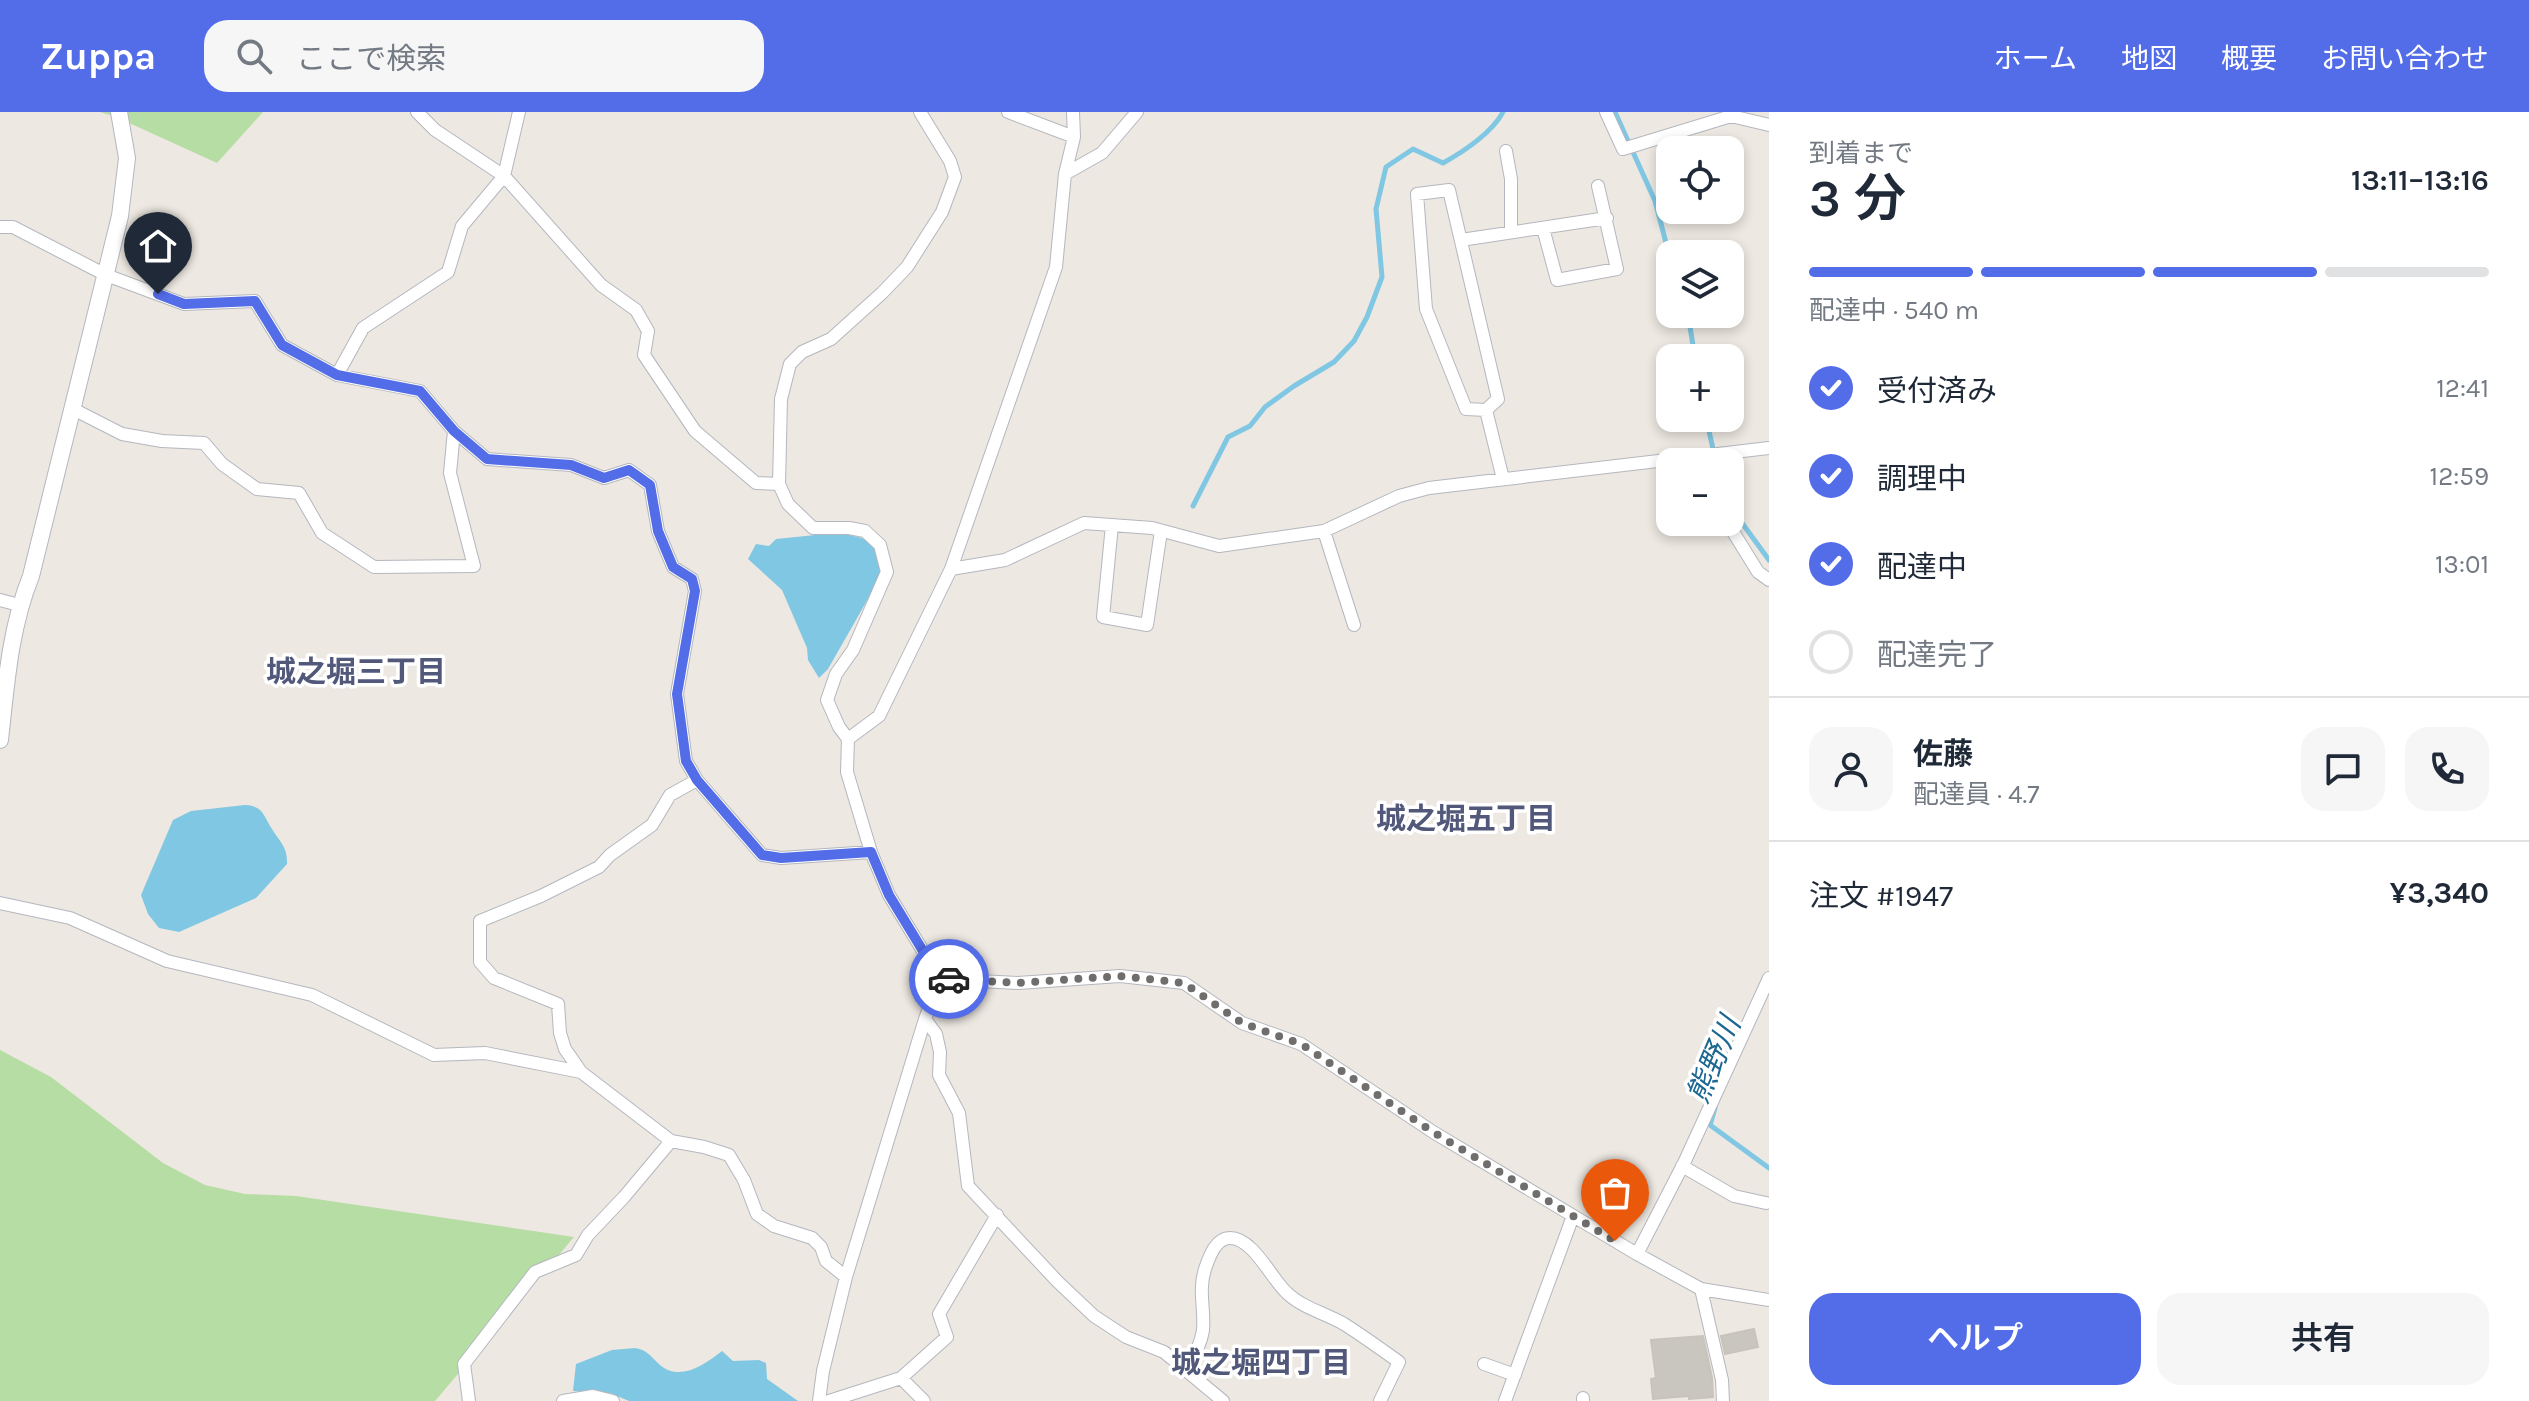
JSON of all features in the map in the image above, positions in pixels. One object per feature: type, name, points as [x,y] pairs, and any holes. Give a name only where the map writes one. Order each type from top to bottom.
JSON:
[{"type":"street","points":[[0,740],[19,605],[31,576],[120,216],[127,158],[119,112]]},
{"type":"street","points":[[417,112],[435,130],[504,176],[601,285],[636,310],[648,331],[644,355],[695,431],[756,483],[779,484]]},
{"type":"street","points":[[337,375],[363,328],[448,272],[462,226],[504,176],[519,112]]},
{"type":"street","points":[[920,112],[950,161],[955,177],[942,212],[907,267],[882,293],[831,339],[802,352],[790,364],[781,399],[779,484],[788,504],[813,528],[865,531],[880,545],[887,572],[853,650],[836,674],[827,700],[848,739],[847,772],[871,852],[889,895],[940,979]]},
{"type":"street","points":[[1008,112],[1074,137]]},
{"type":"street","points":[[848,739],[879,716],[951,569],[1056,267],[1065,174],[1074,137],[1073,112]]},
{"type":"street","points":[[1065,174],[1102,153],[1137,112]]},
{"type":"street","points":[[1606,112],[1623,149],[1731,116],[1769,125]]},
{"type":"street","points":[[1506,151],[1511,179],[1511,232]]},
{"type":"street","points":[[1543,228],[1557,280],[1617,269],[1598,186]]},
{"type":"street","points":[[1449,190],[1498,399],[1486,410],[1466,409],[1426,309],[1417,194],[1449,190]]},
{"type":"street","points":[[1461,240],[1607,218]]},
{"type":"street","points":[[0,227],[13,227],[106,275],[184,304],[255,301],[282,345],[337,375],[420,391],[454,431],[487,459],[571,465],[604,478],[629,470],[650,485],[658,531],[673,567],[692,579],[695,591],[677,694],[686,761],[697,780],[762,855],[781,858],[871,852]]},
{"type":"street","points":[[71,408],[122,434],[162,441],[204,443],[222,464],[257,489],[299,493],[322,533],[374,567],[474,566],[450,473],[454,431]]},
{"type":"street","points":[[1486,410],[1503,479]]},
{"type":"street","points":[[1744,452],[1769,448]]},
{"type":"street","points":[[951,569],[1005,560],[1084,523],[1161,531],[1219,546],[1324,531],[1399,496],[1429,488],[1656,464]]},
{"type":"street","points":[[1112,525],[1103,617],[1147,625],[1161,531]]},
{"type":"street","points":[[1324,531],[1354,625]]},
{"type":"street","points":[[1736,536],[1758,572],[1769,580]]},
{"type":"street","points":[[0,600],[19,605]]},
{"type":"street","points":[[697,780],[670,795],[652,825],[610,855],[599,867],[541,896],[480,921],[479,954],[483,968],[494,978],[558,1004],[563,1041],[581,1072],[671,1141],[729,1155],[744,1180],[757,1214],[774,1226],[812,1238],[821,1247],[826,1261],[846,1277]]},
{"type":"street","points":[[0,903],[70,918],[167,961],[312,995],[434,1055],[485,1053],[581,1072]]},
{"type":"street","points":[[940,979],[1018,983],[1120,976],[1184,983],[1242,1023],[1301,1044],[1433,1132],[1701,1289],[1769,1300]]},
{"type":"street","points":[[1637,1254],[1682,1166],[1769,978]]},
{"type":"street","points":[[819,1401],[823,1371],[846,1277],[940,979]]},
{"type":"street","points":[[1756,1007],[1769,1014]]},
{"type":"street","points":[[925,1019],[936,1034],[940,1052],[939,1075],[959,1113],[968,1186],[1094,1316],[1126,1337],[1164,1352],[1223,1401]]},
{"type":"street","points":[[469,1401],[464,1364],[535,1272],[576,1255],[588,1235],[671,1141]]},
{"type":"street","points":[[1682,1166],[1734,1196],[1766,1203]]},
{"type":"street","points":[[829,1401],[901,1378],[947,1337],[939,1314],[997,1215]]},
{"type":"street","points":[[1505,1401],[1573,1216]]},
{"type":"street","points":[[1187,1369],[1196,1353],[1203,1329],[1200,1298],[1206,1267],[1216,1245],[1232,1238],[1242,1242],[1259,1258],[1284,1291],[1295,1300],[1344,1324],[1399,1362],[1380,1401]]},
{"type":"street","points":[[1701,1289],[1722,1380],[1723,1401]]},
{"type":"street","points":[[1484,1364],[1515,1375]]},
{"type":"street","points":[[901,1378],[924,1401]]},
{"type":"street","points":[[563,1401],[593,1396],[613,1401]]},
{"type":"green space","points":[[100,112],[263,112],[217,163]]},
{"type":"green space","points":[[0,1050],[51,1077],[163,1163],[205,1185],[245,1194],[296,1196],[574,1237],[435,1401],[0,1401]]},
{"type":"water","points":[[825,534],[865,539],[879,552],[881,576],[828,669],[819,678],[808,660],[807,648],[782,590],[748,559],[756,544],[769,546],[776,539]]},
{"type":"water","points":[[245,805],[262,812],[285,849],[287,864],[256,898],[179,932],[159,928],[148,914],[141,895],[173,820],[191,811]]},
{"type":"water","points":[[635,1348],[676,1372],[692,1370],[722,1351],[733,1361],[759,1360],[766,1363],[767,1379],[798,1401],[629,1401],[610,1393],[573,1391],[576,1364],[612,1350]]},
{"type":"building","points":[[1754,1329],[1758,1347],[1725,1354],[1721,1336]]},
{"type":"building","points":[[1703,1336],[1713,1397],[1653,1399],[1651,1379],[1656,1378],[1651,1340]]},
{"type":"waterway","points":[[1193,506],[1228,437],[1250,426],[1265,407],[1334,362],[1354,341],[1382,277],[1376,209],[1386,167],[1413,149],[1443,163],[1485,134],[1503,112]]},
{"type":"waterway","name":"熊野川","points":[[1615,112],[1655,201],[1665,240]]},
{"type":"waterway","name":"熊野川","points":[[1690,328],[1693,344]]},
{"type":"waterway","name":"熊野川","points":[[1709,432],[1713,448]]},
{"type":"waterway","name":"熊野川","points":[[1744,526],[1769,560]]},
{"type":"waterway","name":"熊野川","points":[[1715,1108],[1710,1125],[1769,1168]]},
{"type":"way so far","points":[[949,979],[1018,983],[1120,976],[1184,983],[1242,1023],[1301,1044],[1433,1132],[1615,1241]]},
{"type":"district","name":"城之堀三丁目","points":[[356,672]]},
{"type":"district","name":"城之堀五丁目","points":[[1466,819]]},
{"type":"district","name":"城之堀四丁目","points":[[1261,1363]]},
{"type":"route","points":[[158,294],[184,304],[255,301],[282,345],[337,375],[420,391],[454,431],[487,459],[536,465],[571,465],[604,478],[629,470],[650,485],[658,531],[673,567],[692,579],[695,591],[677,694],[686,761],[697,780],[762,855],[781,858],[871,852],[889,895],[940,979],[949,979]]}]
